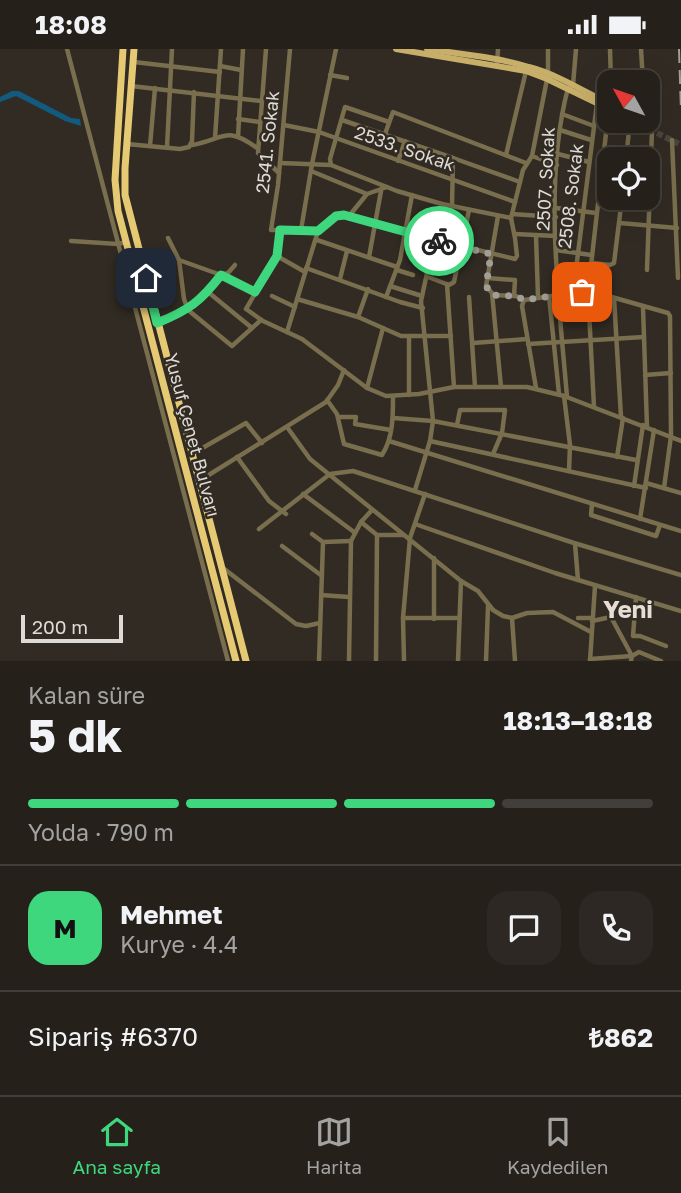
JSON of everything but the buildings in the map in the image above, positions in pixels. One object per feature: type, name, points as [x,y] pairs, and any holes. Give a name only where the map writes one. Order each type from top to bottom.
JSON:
[{"type":"highway","name":"Yusuf Çenet Bulvarı","points":[[123,49],[115,189],[122,243],[236,661]]},
{"type":"highway","name":"Yusuf Çenet Bulvarı","points":[[134,49],[125,195],[246,661]]},
{"type":"main road","points":[[396,49],[497,62],[548,76]]},
{"type":"main road","points":[[428,49],[446,50],[548,76],[597,101]]},
{"type":"main road","points":[[570,87],[597,103]]},
{"type":"street","points":[[67,49],[122,243],[228,661]]},
{"type":"street","points":[[167,147],[172,49]]},
{"type":"street","points":[[215,49],[220,49],[222,82],[215,138]]},
{"type":"street","points":[[238,137],[243,49]]},
{"type":"street","points":[[266,49],[257,148],[261,157],[279,173]]},
{"type":"street","name":"2541. Sokak","points":[[280,230],[271,230],[290,49]]},
{"type":"street","points":[[301,230],[336,49]]},
{"type":"street","points":[[497,62],[498,49]]},
{"type":"street","points":[[548,49],[548,76],[532,156],[526,163],[511,216],[517,258],[511,259],[349,216],[336,216],[318,231],[280,230],[277,256],[246,307],[247,310],[261,320],[302,339],[367,388],[393,397],[454,387],[536,388],[563,395],[681,441]]},
{"type":"street","name":"2507. Sokak","points":[[563,395],[563,343],[556,250],[557,165],[562,114],[570,87],[576,49]]},
{"type":"street","points":[[610,49],[611,70]]},
{"type":"street","points":[[641,49],[642,70]]},
{"type":"street","points":[[133,62],[172,67],[242,70]]},
{"type":"street","points":[[506,155],[526,71]]},
{"type":"street","points":[[330,75],[346,78]]},
{"type":"street","points":[[131,86],[219,94],[261,101]]},
{"type":"street","points":[[150,146],[155,88]]},
{"type":"street","points":[[188,147],[194,92]]},
{"type":"street","name":"2508. Sokak","points":[[573,293],[597,103]]},
{"type":"street","points":[[331,165],[330,159],[345,107],[389,122]]},
{"type":"street","points":[[385,134],[393,112],[526,163]]},
{"type":"street","points":[[562,114],[594,126]]},
{"type":"street","points":[[238,119],[260,122]]},
{"type":"street","points":[[342,120],[520,182]]},
{"type":"street","name":"2533. Sokak","points":[[284,125],[319,132],[515,202]]},
{"type":"street","points":[[560,129],[592,140]]},
{"type":"street","points":[[594,407],[588,292],[606,133]]},
{"type":"street","points":[[647,270],[652,133]]},
{"type":"street","points":[[127,144],[188,147],[227,134],[257,148]]},
{"type":"street","points":[[672,140],[678,278]]},
{"type":"street","points":[[398,161],[405,141]]},
{"type":"street","points":[[558,154],[589,162]]},
{"type":"street","points":[[532,156],[557,165]]},
{"type":"street","points":[[452,206],[453,158]]},
{"type":"street","points":[[280,163],[331,165],[412,195],[498,216],[556,216]]},
{"type":"street","points":[[311,171],[367,194],[387,187]]},
{"type":"street","points":[[369,257],[381,191]]},
{"type":"street","points":[[349,216],[367,194]]},
{"type":"street","points":[[386,297],[397,269],[412,195]]},
{"type":"street","points":[[415,490],[430,441],[433,421],[422,296],[442,204]]},
{"type":"street","points":[[556,208],[596,213]]},
{"type":"street","points":[[428,277],[451,285],[454,282],[469,210]]},
{"type":"street","points":[[591,263],[614,263],[621,210]]},
{"type":"street","points":[[498,216],[486,286],[492,295],[501,387]]},
{"type":"street","points":[[620,223],[677,228]]},
{"type":"street","points":[[286,332],[318,231]]},
{"type":"street","points":[[514,234],[556,236]]},
{"type":"street","points":[[536,236],[538,297]]},
{"type":"street","points":[[168,238],[179,260],[188,310],[232,346],[261,320]]},
{"type":"street","points":[[317,240],[413,275]]},
{"type":"street","points":[[71,241],[122,243]]},
{"type":"street","points":[[556,250],[591,255]]},
{"type":"street","points":[[340,279],[347,251]]},
{"type":"street","points":[[277,256],[305,270],[340,279],[423,308]]},
{"type":"street","points":[[179,260],[221,275],[255,292]]},
{"type":"street","points":[[157,323],[188,310],[235,264]]},
{"type":"street","points":[[487,278],[515,281],[514,296]]},
{"type":"street","points":[[447,284],[454,387]]},
{"type":"street","points":[[390,286],[422,296]]},
{"type":"street","points":[[358,317],[368,289]]},
{"type":"street","points":[[208,292],[252,328]]},
{"type":"street","points":[[492,295],[514,296],[524,300],[588,292],[664,312],[670,316],[671,436],[664,488]]},
{"type":"street","points":[[272,296],[295,307]]},
{"type":"street","points":[[549,296],[569,446],[569,471]]},
{"type":"street","points":[[469,297],[475,387]]},
{"type":"street","points":[[614,298],[622,418],[617,457]]},
{"type":"street","points":[[297,299],[358,317],[401,336],[451,336]]},
{"type":"street","points":[[524,300],[522,306],[536,388]]},
{"type":"street","points":[[634,486],[636,460],[645,426],[643,307]]},
{"type":"street","points":[[367,388],[384,328]]},
{"type":"street","points":[[409,336],[409,395]]},
{"type":"street","points":[[473,343],[554,344],[644,337]]},
{"type":"street","points":[[198,482],[327,400],[338,385],[344,370]]},
{"type":"street","points":[[645,375],[671,373]]},
{"type":"street","points":[[327,400],[338,417],[344,444],[382,455],[390,441],[393,397]]},
{"type":"street","points":[[457,425],[460,409],[505,410],[502,433],[493,454]]},
{"type":"street","points":[[338,417],[356,417],[355,425],[391,430]]},
{"type":"street","points":[[393,418],[457,425],[636,460]]},
{"type":"street","points":[[191,454],[246,423],[262,443]]},
{"type":"street","points":[[287,426],[304,452],[403,535],[461,581],[478,591],[498,614],[512,618],[527,613],[553,612],[591,632]]},
{"type":"street","points":[[640,519],[654,429]]},
{"type":"street","points":[[390,441],[681,531]]},
{"type":"street","points":[[430,441],[634,486],[664,488],[681,493]]},
{"type":"street","points":[[237,457],[270,501],[283,512]]},
{"type":"street","points":[[259,529],[330,474],[353,471],[575,544],[681,575]]},
{"type":"street","points":[[404,661],[403,618],[410,538],[425,493]]},
{"type":"street","points":[[303,494],[354,532]]},
{"type":"street","points":[[592,504],[591,515],[656,536],[660,525]]},
{"type":"street","points":[[349,661],[351,541],[354,532],[372,510]]},
{"type":"street","points":[[361,522],[377,535],[403,535]]},
{"type":"street","points":[[415,524],[595,586],[681,611]]},
{"type":"street","points":[[312,534],[323,542],[351,541]]},
{"type":"street","points":[[376,661],[377,535]]},
{"type":"street","points":[[319,661],[323,542]]},
{"type":"street","points":[[575,544],[578,580]]},
{"type":"street","points":[[282,546],[322,576]]},
{"type":"street","points":[[434,557],[434,618]]},
{"type":"street","points":[[220,566],[296,624],[306,626],[320,623]]},
{"type":"street","points":[[458,661],[461,581]]},
{"type":"street","points":[[595,586],[590,660],[632,658],[639,652],[658,660]]},
{"type":"street","points":[[321,595],[349,597]]},
{"type":"street","points":[[636,597],[633,636],[666,646]]},
{"type":"street","points":[[486,661],[488,604]]},
{"type":"street","points":[[578,618],[611,617],[632,658]]},
{"type":"street","points":[[403,618],[459,618]]},
{"type":"street","points":[[512,618],[515,661]]},
{"type":"water","points":[[12,91],[19,91],[71,118],[80,119],[81,126],[65,121],[16,96],[0,102],[0,97]]},
{"type":"tunnel","points":[[657,133],[681,145]]},
{"type":"railway","points":[[679,49],[681,111]]},
{"type":"way so far","points":[[439,241],[491,254],[486,286],[492,295],[516,296],[524,300],[582,292]]},
{"type":"district","name":"Yeni","points":[[628,608]]},
{"type":"route","points":[[146,278],[157,323],[188,310],[208,292],[221,275],[255,292],[277,256],[280,230],[318,231],[336,216],[344,215],[439,241]]}]
